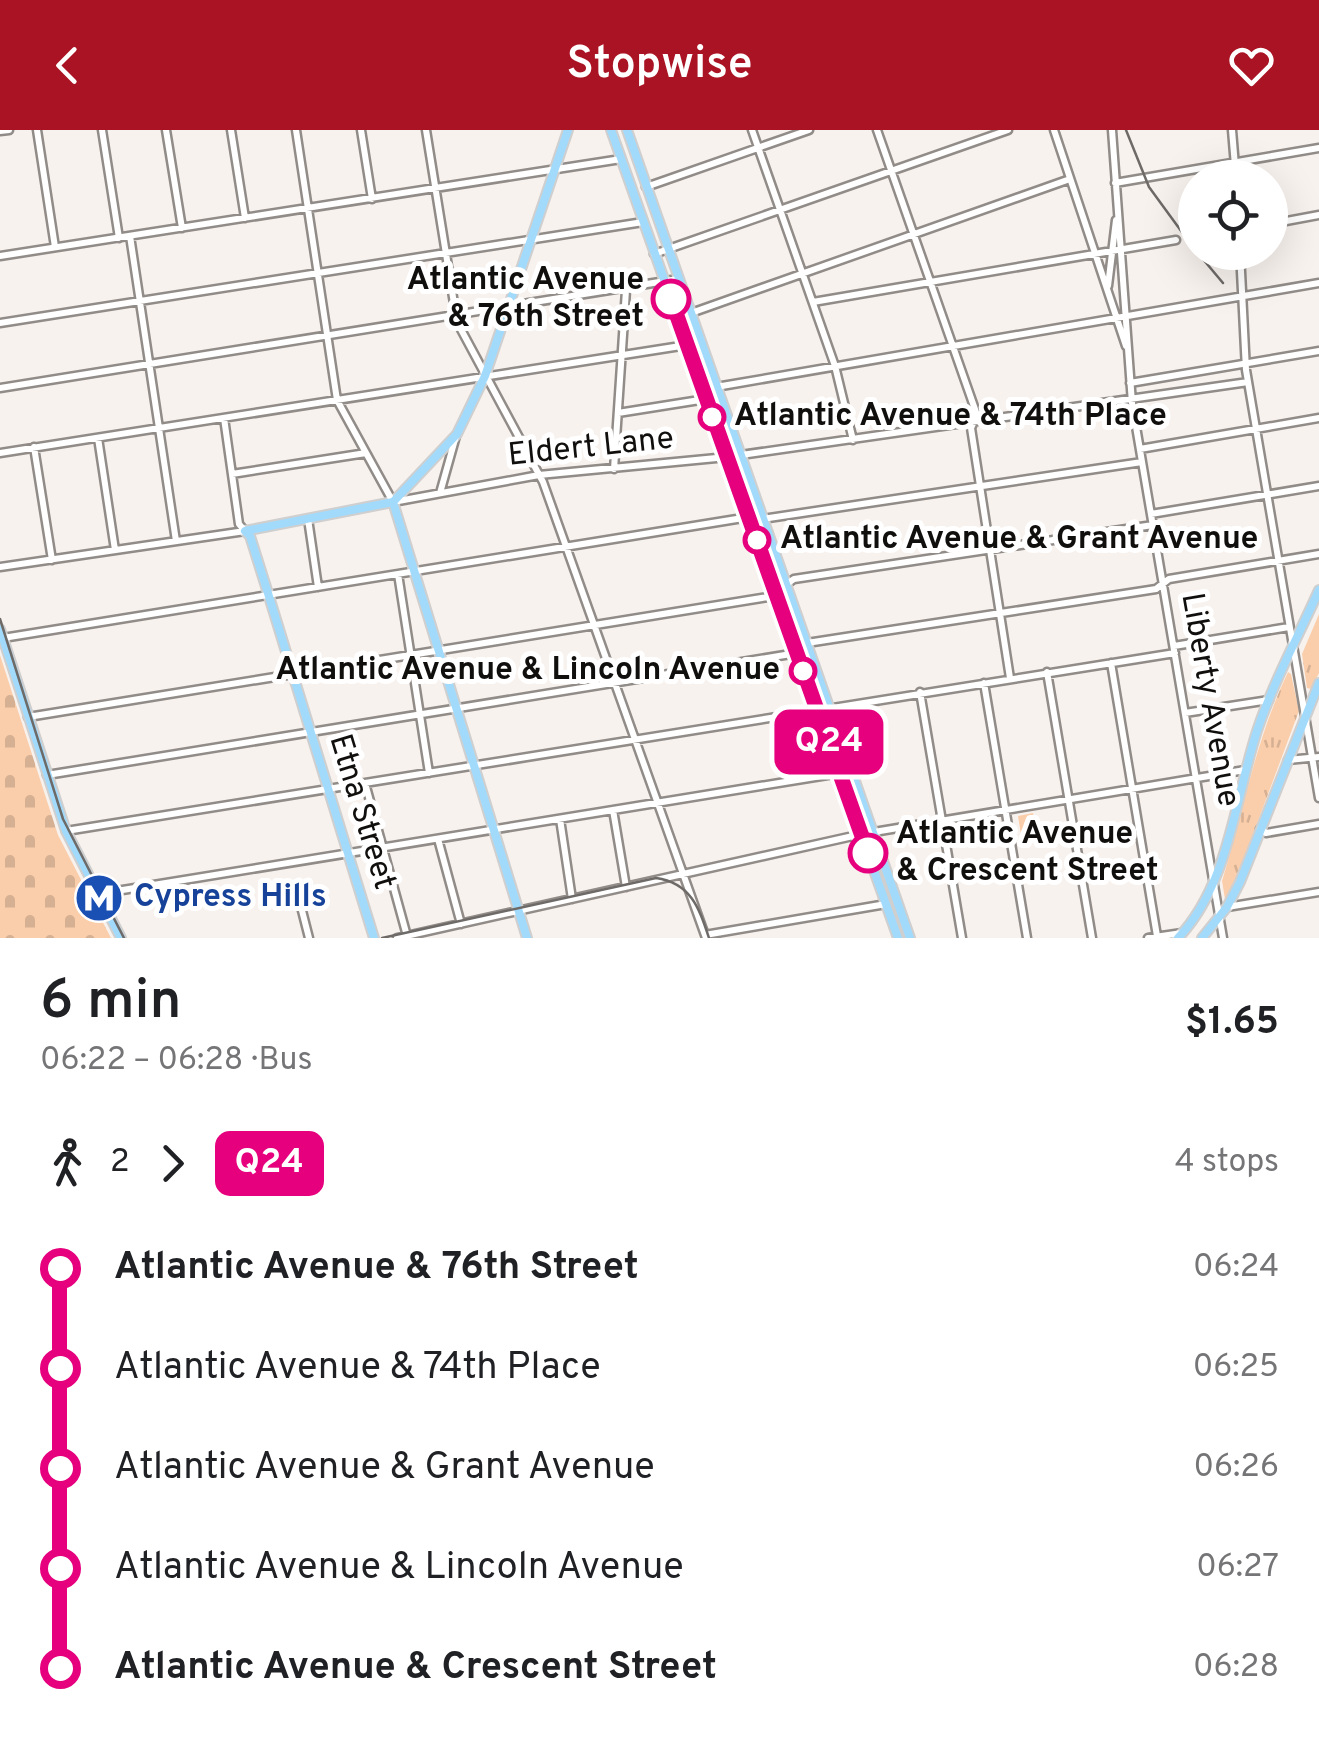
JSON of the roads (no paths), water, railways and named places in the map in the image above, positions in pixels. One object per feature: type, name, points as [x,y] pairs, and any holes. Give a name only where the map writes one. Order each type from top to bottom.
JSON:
[{"type":"main road","points":[[527,938],[393,502],[457,434],[484,376],[568,130]]},
{"type":"main road","points":[[611,130],[898,938]]},
{"type":"main road","points":[[627,130],[910,938]]},
{"type":"main road","name":"Eldert Lane","points":[[245,531],[393,502]]},
{"type":"main road","name":"Etna Street","points":[[245,531],[250,536],[374,938]]},
{"type":"main road","points":[[1180,935],[1214,877],[1270,700],[1319,590]]},
{"type":"main road","points":[[1,634],[66,832],[122,938]]},
{"type":"main road","points":[[1202,938],[1220,918],[1240,882],[1318,687]]},
{"type":"street","points":[[0,132],[9,130]]},
{"type":"street","points":[[37,130],[55,248]]},
{"type":"street","points":[[102,130],[119,238]]},
{"type":"street","points":[[166,130],[182,228]]},
{"type":"street","points":[[231,130],[245,218]]},
{"type":"street","points":[[296,130],[337,400],[393,502]]},
{"type":"street","points":[[361,130],[372,199]]},
{"type":"street","points":[[426,130],[455,317],[540,475],[706,937],[886,904]]},
{"type":"street","points":[[752,130],[835,366],[853,440]]},
{"type":"street","points":[[646,187],[809,130]]},
{"type":"street","points":[[877,130],[977,415],[971,428],[1010,678]]},
{"type":"street","points":[[654,254],[1008,130]]},
{"type":"street","points":[[1054,130],[1094,254],[1122,317]]},
{"type":"street","name":"Liberty Avenue","points":[[1112,130],[1122,317],[1132,398],[1223,938]]},
{"type":"street","points":[[1232,130],[1234,160]]},
{"type":"street","points":[[1246,160],[1319,148]]},
{"type":"street","points":[[0,256],[621,160]]},
{"type":"street","points":[[1115,182],[1178,171]]},
{"type":"street","points":[[691,312],[1070,179]]},
{"type":"street","points":[[1288,221],[1319,215]]},
{"type":"street","points":[[0,323],[642,222]]},
{"type":"street","points":[[130,236],[176,542]]},
{"type":"street","points":[[813,302],[1176,240]]},
{"type":"street","name":"Liberty Avenue","points":[[1109,294],[1118,250]]},
{"type":"street","points":[[1241,270],[1248,382],[1304,714],[1316,757],[1319,798]]},
{"type":"street","points":[[0,388],[678,279]]},
{"type":"street","points":[[716,387],[1319,283]]},
{"type":"street","points":[[614,470],[626,290]]},
{"type":"street","points":[[0,453],[687,345]]},
{"type":"street","points":[[1130,383],[1319,351]]},
{"type":"street","name":"Eldert Lane","points":[[393,502],[540,475],[728,458],[1248,382]]},
{"type":"street","points":[[618,414],[706,399]]},
{"type":"street","points":[[224,418],[239,524],[245,531]]},
{"type":"street","points":[[1140,449],[1319,418]]},
{"type":"street","points":[[440,492],[457,434]]},
{"type":"street","points":[[98,438],[115,551]]},
{"type":"street","points":[[34,448],[52,560]]},
{"type":"street","points":[[232,474],[366,453]]},
{"type":"street","points":[[762,519],[1142,462]]},
{"type":"street","points":[[1151,514],[1319,486]]},
{"type":"street","points":[[1,634],[749,517]]},
{"type":"street","points":[[308,519],[318,587]]},
{"type":"street","points":[[27,717],[768,597],[794,580],[1153,525]]},
{"type":"street","name":"Eldert Lane","points":[[0,567],[245,531]]},
{"type":"street","points":[[806,643],[1156,589],[1168,579],[1319,554]]},
{"type":"street","points":[[398,574],[430,773]]},
{"type":"street","points":[[66,832],[1111,663],[1289,627]]},
{"type":"street","points":[[46,776],[797,653]]},
{"type":"street","points":[[1111,663],[1152,937],[1180,935]]},
{"type":"street","points":[[1047,672],[1092,938]]},
{"type":"street","points":[[984,682],[1027,938]]},
{"type":"street","points":[[920,692],[962,938]]},
{"type":"street","points":[[1185,713],[1270,700]]},
{"type":"street","points":[[1286,760],[1316,757]]},
{"type":"street","points":[[397,938],[862,834],[1245,770]]},
{"type":"street","points":[[98,894],[840,773]]},
{"type":"street","points":[[365,784],[407,936]]},
{"type":"street","points":[[613,810],[626,887]]},
{"type":"street","points":[[560,820],[572,899]]},
{"type":"street","points":[[1260,829],[1266,833],[1319,824]]},
{"type":"street","points":[[438,839],[461,924]]},
{"type":"street","points":[[297,891],[309,938]]},
{"type":"street","points":[[1227,907],[1319,892]]},
{"type":"railway","points":[[1126,130],[1149,187],[1178,227]]},
{"type":"railway","points":[[1212,270],[1223,283]]},
{"type":"railway","points":[[0,619],[63,819],[124,938]]},
{"type":"railway","points":[[382,938],[656,878],[686,891],[709,938]]},
{"type":"place","name":"Atlantic Avenue & 76th Street","points":[[671,299]]},
{"type":"place","name":"Atlantic Avenue & 74th Place","points":[[712,417]]},
{"type":"place","name":"Atlantic Avenue & Grant Avenue","points":[[757,540]]},
{"type":"place","name":"Atlantic Avenue & Lincoln Avenue","points":[[803,671]]},
{"type":"place","name":"Atlantic Avenue & Crescent Street","points":[[868,853]]},
{"type":"place","name":"Cypress Hills","points":[[99,898]]}]
